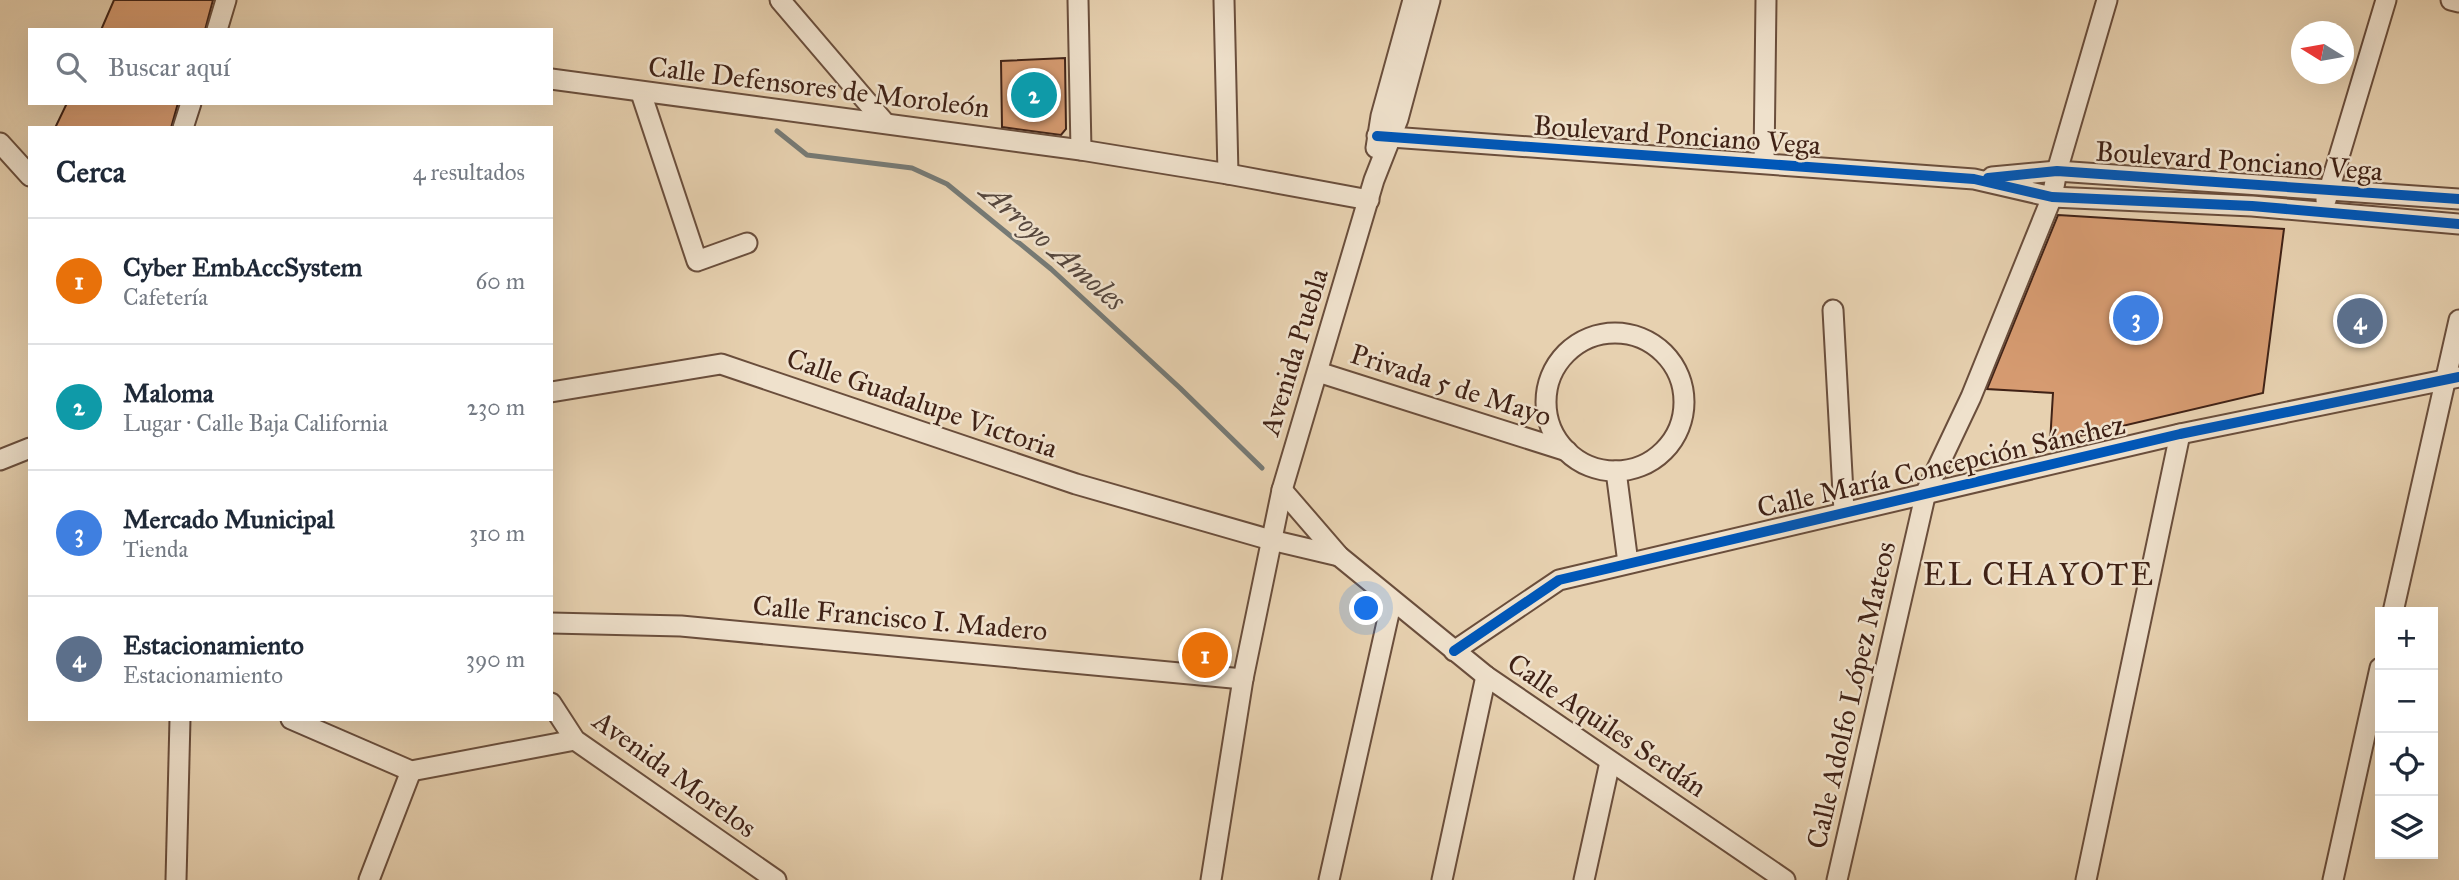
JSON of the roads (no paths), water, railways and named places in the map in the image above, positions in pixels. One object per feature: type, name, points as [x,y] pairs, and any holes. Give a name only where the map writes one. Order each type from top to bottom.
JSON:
[{"type":"street","points":[[221,28],[225,0]]},
{"type":"street","points":[[780,0],[886,122]]},
{"type":"street","points":[[1078,0],[1082,150]]},
{"type":"street","points":[[1224,0],[1228,174]]},
{"type":"street","name":"Avenida Puebla","points":[[1211,880],[1243,679],[1282,490],[1369,200],[1413,0]]},
{"type":"street","name":"Avenida Puebla","points":[[1384,137],[1430,0]]},
{"type":"street","points":[[1764,163],[1766,0]]},
{"type":"street","name":"Calle Adolfo López Mateos","points":[[1837,880],[1926,492],[1971,397],[2052,197],[2057,171],[2107,0]]},
{"type":"street","points":[[2322,214],[2386,0]]},
{"type":"street","points":[[2451,0],[2459,2]]},
{"type":"street","name":"Calle Defensores de Moroleón","points":[[553,79],[1082,150],[1369,200]]},
{"type":"street","points":[[640,93],[697,261],[747,243]]},
{"type":"street","points":[[184,126],[190,105]]},
{"type":"street","name":"Boulevard Ponciano Vega","points":[[1384,137],[1973,179],[2052,197],[2180,201],[2459,224]]},
{"type":"street","points":[[0,143],[28,174]]},
{"type":"street","name":"Boulevard Ponciano Vega","points":[[1973,179],[2057,171],[2459,199]]},
{"type":"street","points":[[1833,310],[1844,511]]},
{"type":"street","points":[[2394,607],[2452,378],[2459,320]]},
{"type":"street","name":"Privada 5 de Mayo","points":[[1318,372],[1568,452],[1587,463],[1616,471],[1638,467],[1665,450],[1678,434],[1686,411],[1684,386],[1673,364],[1659,350],[1639,338],[1617,334],[1596,336],[1575,345],[1551,369],[1544,397],[1545,416],[1553,434],[1568,452]]},
{"type":"street","name":"Calle Guadalupe Victoria","points":[[553,392],[721,364],[1076,484],[1271,540]]},
{"type":"street","name":"Calle María Concepción Sánchez","points":[[1454,650],[1559,580],[2180,434],[2452,378]]},
{"type":"street","points":[[2086,880],[2180,434]]},
{"type":"street","points":[[0,460],[28,449]]},
{"type":"street","points":[[1616,471],[1628,563]]},
{"type":"street","name":"Calle Aquiles Serdán","points":[[1282,490],[1339,556],[1486,676],[1785,880]]},
{"type":"street","name":"Calle Aquiles Serdán","points":[[1271,540],[1339,556]]},
{"type":"street","points":[[1329,880],[1392,600]]},
{"type":"street","name":"Calle Francisco I. Madero","points":[[553,623],[681,626],[1243,679]]},
{"type":"street","points":[[2333,880],[2380,670]]},
{"type":"street","points":[[1442,880],[1486,676]]},
{"type":"street","name":"Avenida Morelos","points":[[553,707],[575,740],[751,873],[776,880]]},
{"type":"street","points":[[176,880],[180,721]]},
{"type":"street","points":[[296,721],[411,771],[575,740]]},
{"type":"street","points":[[1584,880],[1610,762]]},
{"type":"street","points":[[369,880],[411,771]]},
{"type":"waterway","name":"Arroyo Amoles","points":[[777,131],[807,155],[912,168],[947,184],[1051,269],[1262,468]]},
{"type":"place","name":"Maloma","points":[[1034,95]]},
{"type":"place","name":"Mercado Municipal","points":[[2136,318]]},
{"type":"place","name":"Estacionamiento","points":[[2360,321]]},
{"type":"place","name":"Cyber EmbAccSystem","points":[[1205,655]]},
{"type":"district","name":"EL CHAYOTE","points":[[2039,574]]}]
